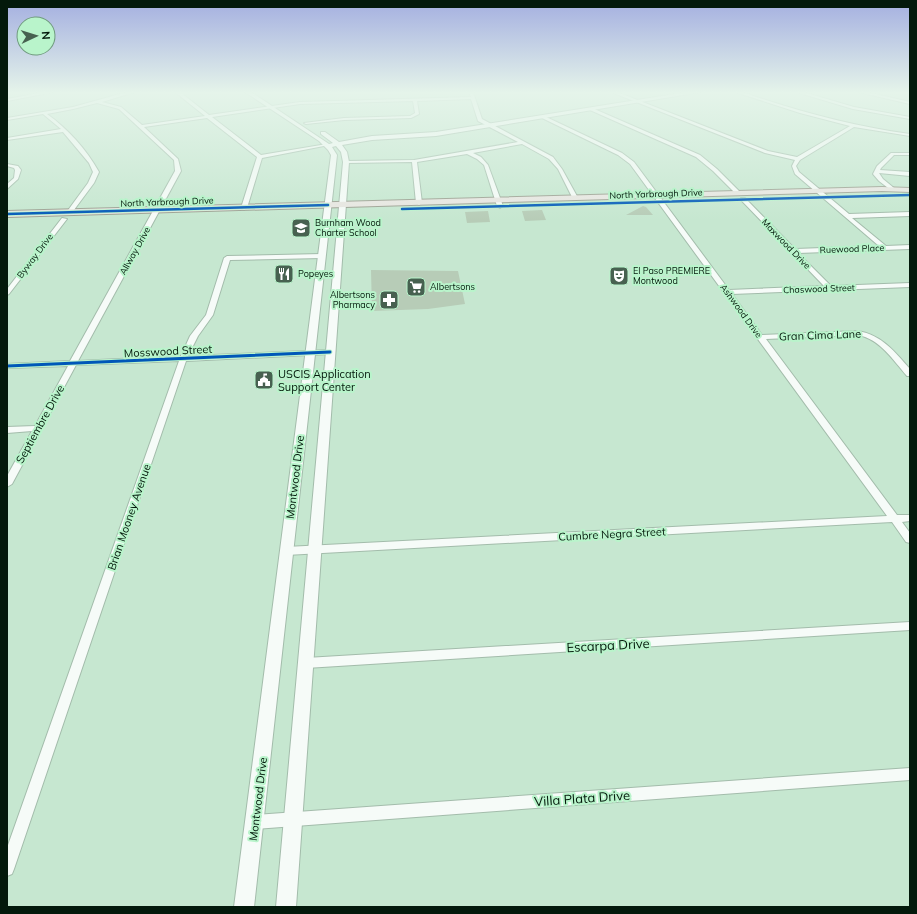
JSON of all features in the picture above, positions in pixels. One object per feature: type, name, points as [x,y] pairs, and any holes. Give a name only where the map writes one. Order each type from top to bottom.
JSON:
[{"type":"main road","points":[[317,135],[333,144],[372,138],[429,135]]},
{"type":"main road","points":[[321,135],[345,153],[346,162]]},
{"type":"main road","name":"Montwood Drive","points":[[286,907],[330,352],[334,208],[333,144]]},
{"type":"main road","name":"Montwood Drive","points":[[244,907],[322,256],[346,162]]},
{"type":"main road","name":"North Yarbrough Drive","points":[[821,194],[892,189],[910,190]]},
{"type":"main road","name":"North Yarbrough Drive","points":[[7,220],[66,216],[155,213],[660,198],[821,194],[910,195]]},
{"type":"main road","name":"North Yarbrough Drive","points":[[155,213],[244,208],[334,208],[419,203],[499,203],[575,198],[660,198]]},
{"type":"main road","name":"North Yarbrough Drive","points":[[7,214],[66,216]]},
{"type":"street","points":[[7,139],[35,135]]},
{"type":"street","name":"Byway Drive","points":[[7,293],[91,183],[96,172],[91,163],[68,135]]},
{"type":"street","name":"Allway Drive","points":[[73,364],[178,171],[176,160],[151,135]]},
{"type":"street","points":[[232,135],[260,157],[333,144]]},
{"type":"street","points":[[507,135],[542,152],[556,163],[575,198]]},
{"type":"street","name":"Ashwood Drive","points":[[579,135],[624,156],[632,163],[660,198],[910,540]]},
{"type":"street","name":"Maxwood Drive","points":[[649,135],[698,156],[715,170],[829,288]]},
{"type":"street","points":[[721,135],[757,149],[798,159]]},
{"type":"street","points":[[839,135],[798,159],[794,166],[796,170],[821,194],[885,248]]},
{"type":"street","points":[[346,162],[414,161],[522,143]]},
{"type":"street","points":[[468,152],[479,158],[486,165],[499,203]]},
{"type":"street","points":[[892,189],[878,177],[876,174],[877,171],[881,164],[894,154],[910,154]]},
{"type":"street","points":[[244,208],[260,157]]},
{"type":"street","points":[[414,161],[419,203]]},
{"type":"street","points":[[7,165],[16,166],[18,170],[16,178],[7,187]]},
{"type":"street","points":[[877,171],[910,174]]},
{"type":"street","points":[[847,216],[910,214]]},
{"type":"street","name":"Ruewood Place","points":[[793,251],[910,247]]},
{"type":"street","name":"Brian Mooney Avenue","points":[[7,870],[183,359],[194,336],[208,315],[227,258],[322,256]]},
{"type":"street","name":"Chaswood Street","points":[[728,292],[910,285]]},
{"type":"street","name":"Gran Cima Lane","points":[[761,337],[858,332],[869,334],[878,341],[910,374]]},
{"type":"street","name":"Mosswood Street","points":[[7,366],[330,352]]},
{"type":"street","name":"Septiembre Drive","points":[[7,484],[73,364]]},
{"type":"street","points":[[7,430],[38,428]]},
{"type":"street","name":"Cumbre Negra Street","points":[[286,551],[910,518]]},
{"type":"street","name":"Escarpa Drive","points":[[306,663],[910,626]]},
{"type":"street","name":"Villa Plata Drive","points":[[255,822],[910,774]]},
{"type":"building","points":[[643,206],[646,207],[653,215],[626,215]]},
{"type":"building","points":[[542,210],[546,220],[525,221],[522,211]]},
{"type":"building","points":[[488,211],[490,222],[467,223],[465,212]]},
{"type":"building","name":"Albertsons","points":[[371,270],[458,271],[465,304],[428,309],[372,311]]},
{"type":"cycle path","points":[[402,209],[910,195]]},
{"type":"cycle path","points":[[7,214],[328,205]]},
{"type":"cycle path","points":[[7,366],[330,352]]},
{"type":"place","name":"Burnham Wood Charter School","points":[[301,228]]},
{"type":"place","name":"Popeyes","points":[[284,274]]},
{"type":"place","name":"El Paso PREMIERE Montwood","points":[[619,276]]},
{"type":"place","name":"Albertsons","points":[[416,287]]},
{"type":"place","name":"Albertsons Pharmacy","points":[[389,300]]},
{"type":"place","name":"USCIS Application Support Center","points":[[264,380]]}]
